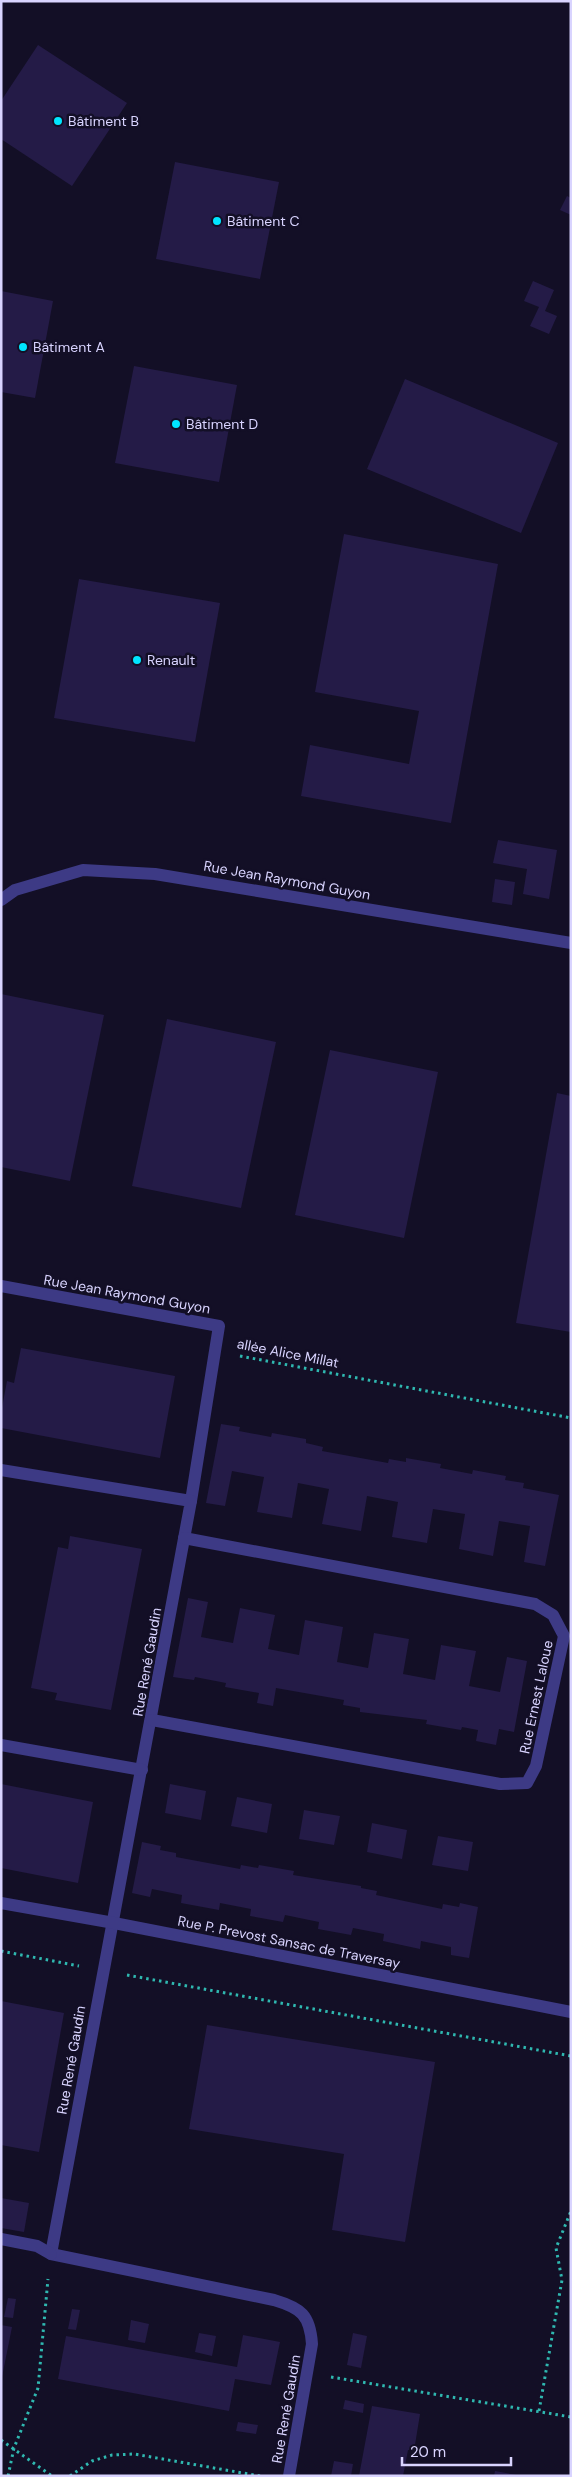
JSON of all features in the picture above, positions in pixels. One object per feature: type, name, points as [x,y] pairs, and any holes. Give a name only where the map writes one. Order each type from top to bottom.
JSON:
[{"type":"street","name":"Rue Jean Raymond Guyon","points":[[1,900],[15,890],[83,870],[170,876],[571,943]]},
{"type":"street","name":"Rue Jean Raymond Guyon","points":[[1,1286],[219,1326],[191,1501]]},
{"type":"street","points":[[1,1470],[191,1501]]},
{"type":"street","name":"Rue René Gaudin","points":[[191,1501],[52,2254],[274,2300],[292,2306],[305,2316],[311,2329],[312,2344],[289,2476]]},
{"type":"street","name":"Rue Ernest Laloue","points":[[152,1720],[500,1784],[526,1783],[536,1766],[564,1636],[553,1615],[535,1604],[184,1538]]},
{"type":"street","points":[[1,1745],[142,1770]]},
{"type":"street","name":"Rue P. Prevost Sansac de Traversay","points":[[1,1903],[114,1923],[571,2012]]},
{"type":"street","points":[[1,2239],[37,2246],[52,2254]]},
{"type":"path","name":"allėe Alice Millat","points":[[215,1351],[571,1418]]},
{"type":"path","points":[[1,1951],[571,2056]]},
{"type":"path","points":[[539,2411],[562,2280],[556,2248],[571,2211]]},
{"type":"path","points":[[8,2476],[14,2448],[38,2388],[52,2254]]},
{"type":"path","points":[[308,2373],[571,2417]]},
{"type":"path","points":[[1,2440],[52,2476]]},
{"type":"path","points":[[70,2476],[92,2461],[112,2455],[134,2454],[260,2476]]},
{"type":"building","name":"Bâtiment B","points":[[38,45],[127,103],[72,186],[1,139],[1,101]]},
{"type":"building","name":"Bâtiment C","points":[[175,162],[279,182],[260,279],[156,259]]},
{"type":"building","points":[[567,196],[571,198],[571,215],[560,210]]},
{"type":"building","points":[[533,281],[554,290],[545,311],[557,316],[549,334],[530,326],[539,307],[524,301]]},
{"type":"building","name":"Bâtiment A","points":[[1,291],[53,301],[35,398],[1,392]]},
{"type":"building","name":"Bâtiment D","points":[[134,366],[237,385],[219,482],[115,463]]},
{"type":"building","points":[[405,379],[558,443],[521,533],[367,469]]},
{"type":"building","points":[[344,534],[498,564],[451,823],[301,796],[310,745],[409,764],[419,711],[315,692]]},
{"type":"building","name":"Renault","points":[[79,579],[220,603],[195,742],[54,718]]},
{"type":"building","points":[[498,840],[557,850],[549,899],[523,894],[527,869],[493,863]]},
{"type":"building","points":[[495,879],[515,882],[512,905],[492,902]]},
{"type":"building","points":[[1,994],[104,1015],[70,1181],[1,1167]]},
{"type":"building","points":[[167,1019],[276,1042],[241,1208],[132,1186]]},
{"type":"building","points":[[330,1050],[438,1072],[404,1238],[295,1215]]},
{"type":"building","points":[[557,1093],[571,1096],[571,1332],[516,1323]]},
{"type":"building","points":[[21,1348],[175,1376],[160,1458],[1,1428],[1,1413],[7,1381],[14,1383]]},
{"type":"building","points":[[221,1424],[240,1427],[239,1431],[271,1437],[272,1433],[306,1439],[306,1443],[323,1447],[322,1451],[388,1463],[389,1459],[406,1462],[406,1458],[441,1464],[440,1468],[472,1474],[473,1470],[506,1476],[505,1480],[524,1483],[523,1488],[559,1495],[545,1566],[524,1562],[530,1526],[499,1521],[493,1556],[459,1549],[465,1514],[433,1509],[427,1543],[392,1537],[398,1502],[367,1496],[361,1531],[322,1524],[329,1489],[298,1483],[292,1518],[257,1512],[264,1477],[232,1471],[225,1506],[206,1503]]},
{"type":"building","points":[[70,1536],[142,1549],[111,1710],[55,1700],[57,1693],[31,1688],[58,1547],[68,1549]]},
{"type":"building","points":[[188,1598],[208,1602],[201,1637],[233,1643],[240,1608],[275,1615],[268,1649],[299,1655],[305,1620],[343,1627],[337,1662],[368,1668],[374,1633],[409,1639],[403,1674],[435,1680],[441,1645],[476,1651],[469,1686],[500,1692],[507,1657],[527,1661],[514,1732],[499,1729],[496,1745],[476,1741],[478,1730],[462,1727],[461,1730],[426,1724],[427,1720],[360,1712],[360,1708],[343,1705],[344,1700],[276,1688],[273,1706],[257,1703],[259,1693],[225,1687],[226,1683],[195,1677],[194,1680],[173,1677]]},
{"type":"building","points":[[1,1784],[93,1802],[78,1883],[1,1868]]},
{"type":"building","points":[[170,1784],[206,1791],[201,1820],[165,1813]]},
{"type":"building","points":[[237,1797],[272,1804],[267,1833],[231,1826]]},
{"type":"building","points":[[304,1810],[340,1816],[334,1845],[299,1839]]},
{"type":"building","points":[[372,1823],[407,1830],[402,1859],[367,1852]]},
{"type":"building","points":[[438,1836],[473,1842],[468,1871],[432,1865]]},
{"type":"building","points":[[142,1842],[161,1846],[160,1850],[176,1853],[176,1857],[240,1869],[241,1865],[258,1868],[259,1865],[294,1871],[293,1875],[361,1886],[361,1888],[377,1891],[376,1895],[442,1909],[443,1904],[459,1907],[460,1903],[478,1907],[469,1958],[451,1955],[451,1947],[421,1941],[420,1949],[383,1941],[384,1934],[353,1928],[351,1935],[318,1929],[319,1922],[285,1915],[283,1922],[250,1916],[251,1909],[220,1903],[219,1910],[181,1903],[182,1895],[152,1889],[150,1897],[132,1893]]},
{"type":"building","points":[[1,2001],[64,2013],[39,2152],[1,2145]]},
{"type":"building","points":[[207,2025],[435,2062],[405,2242],[332,2230],[344,2154],[189,2129]]},
{"type":"building","points":[[1,2198],[29,2203],[24,2232],[1,2228]]},
{"type":"building","points":[[8,2298],[16,2299],[13,2318],[4,2317]]},
{"type":"building","points":[[72,2309],[80,2310],[76,2330],[68,2329]]},
{"type":"building","points":[[131,2320],[149,2324],[145,2343],[128,2340]]},
{"type":"building","points":[[1,2325],[12,2327],[2,2377],[1,2377]]},
{"type":"building","points":[[199,2333],[216,2336],[212,2356],[195,2352]]},
{"type":"building","points":[[353,2333],[367,2336],[361,2368],[347,2365]]},
{"type":"building","points":[[243,2335],[280,2342],[271,2385],[235,2379],[229,2411],[58,2379],[66,2336],[237,2367]]},
{"type":"building","points":[[345,2400],[364,2404],[363,2413],[343,2409]]},
{"type":"building","points":[[372,2406],[420,2414],[414,2451],[408,2450],[403,2476],[359,2476]]},
{"type":"building","points":[[238,2422],[258,2425],[256,2434],[236,2431]]},
{"type":"building","points":[[334,2461],[353,2464],[351,2476],[331,2476]]},
{"type":"building","points":[[495,2471],[516,2475],[516,2476],[494,2476]]},
{"type":"place","name":"Bâtiment B","points":[[58,121]]},
{"type":"place","name":"Bâtiment C","points":[[217,221]]},
{"type":"place","name":"Bâtiment A","points":[[23,347]]},
{"type":"place","name":"Bâtiment D","points":[[176,424]]},
{"type":"place","name":"Renault","points":[[137,660]]}]
